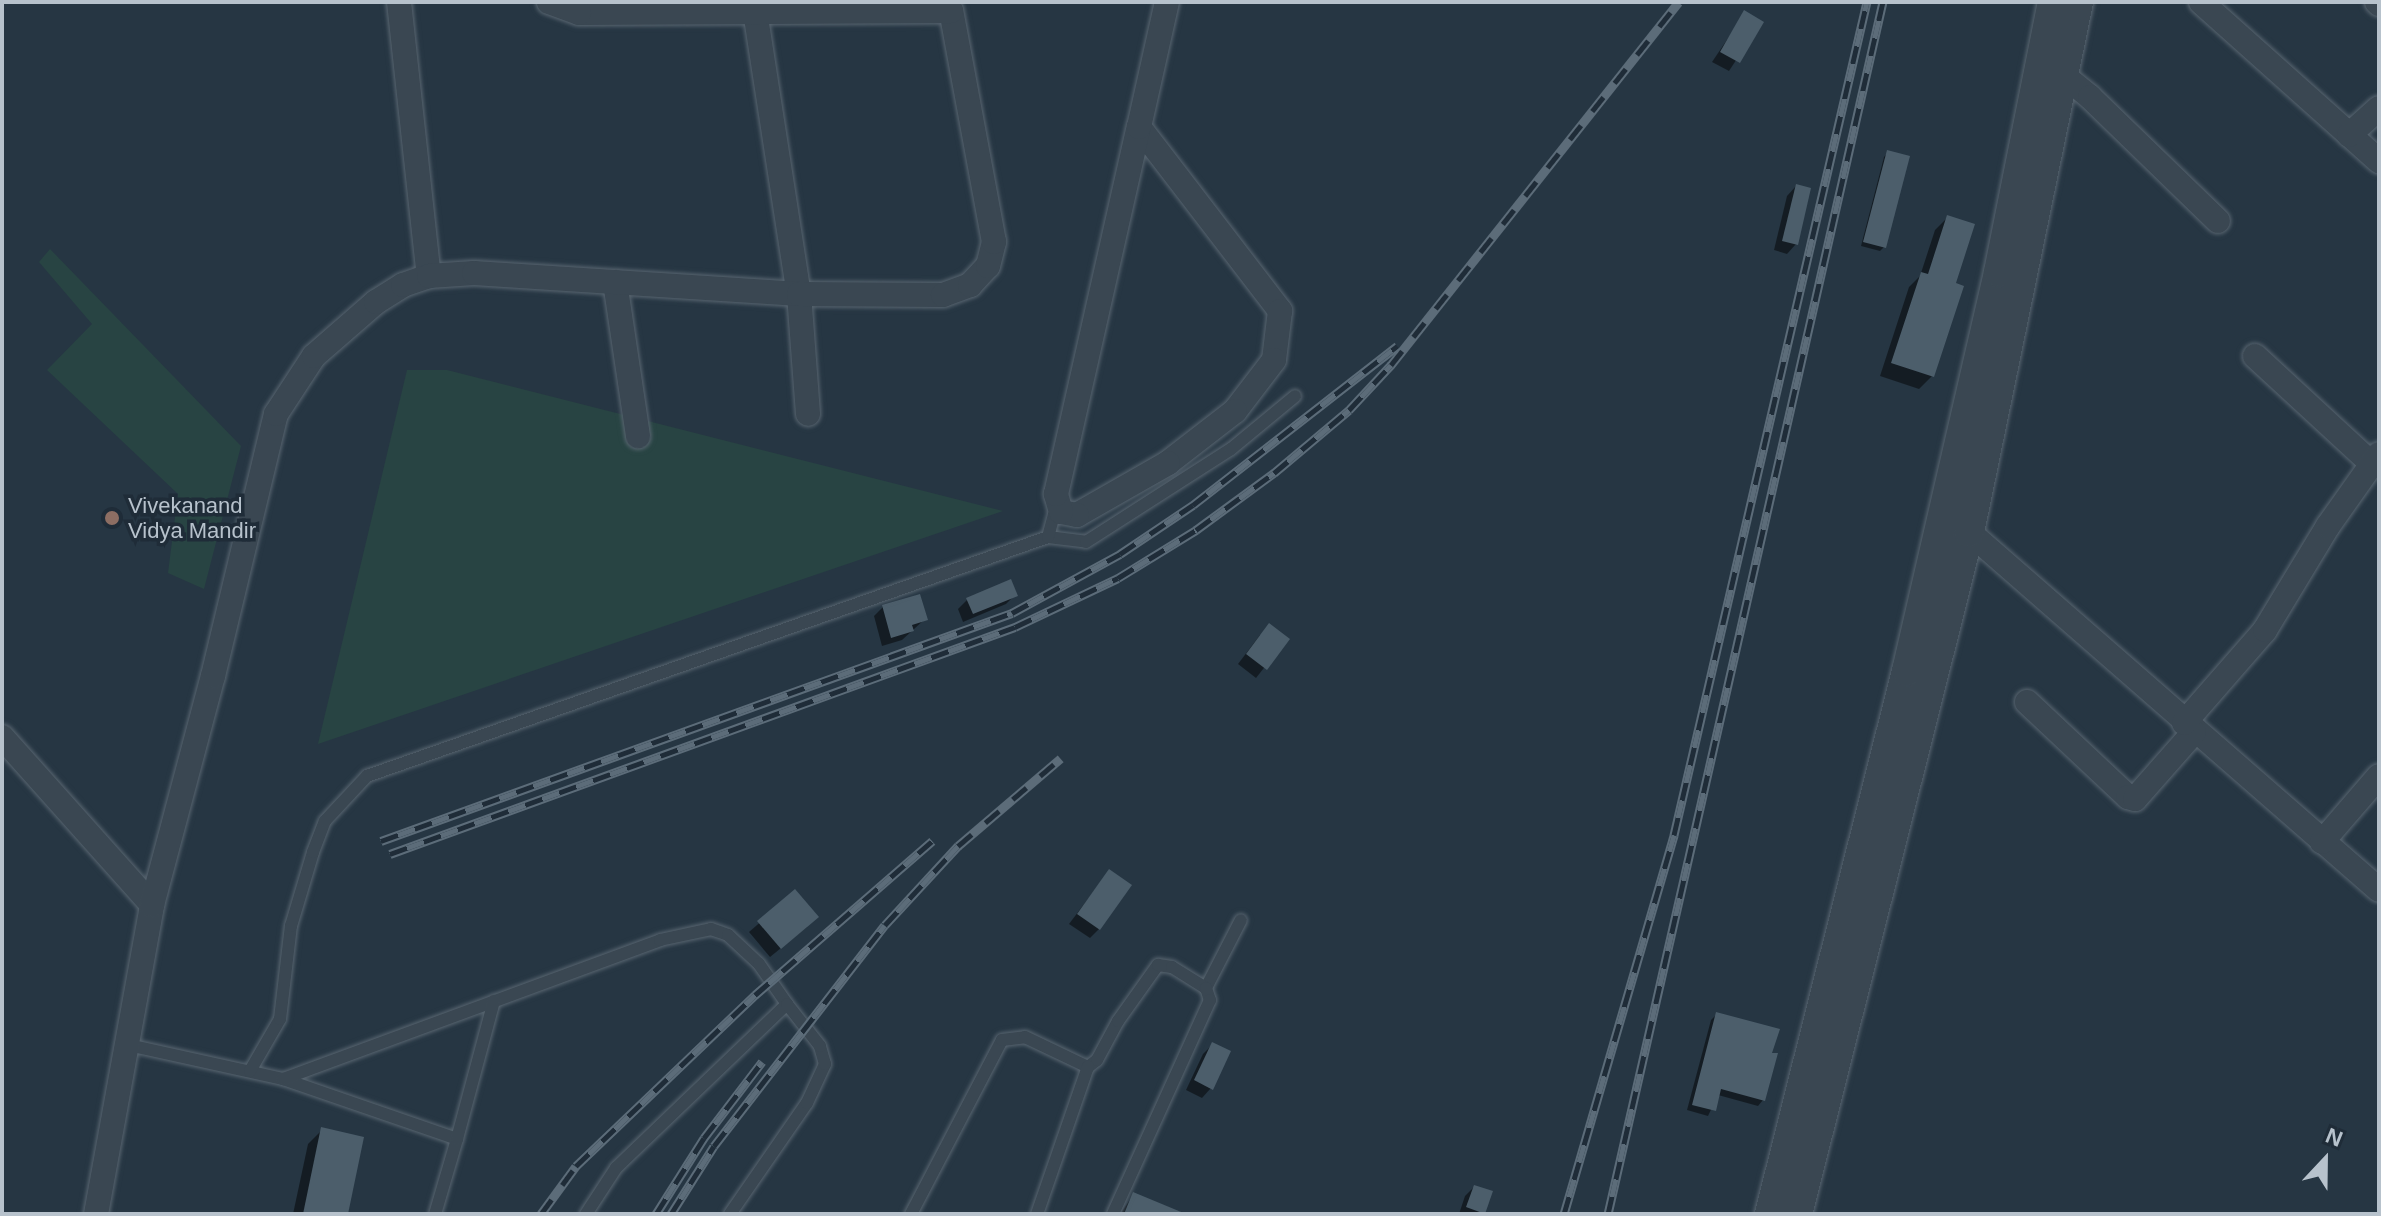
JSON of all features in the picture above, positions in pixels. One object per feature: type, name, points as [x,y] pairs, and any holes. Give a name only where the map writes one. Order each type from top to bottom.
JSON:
[{"type":"street","points":[[399,2],[429,276]]},
{"type":"street","points":[[96,1214],[152,905],[213,676],[276,414],[314,356],[376,302],[403,285],[429,276],[474,273],[799,294],[943,295],[970,285],[988,266],[994,242],[951,6],[579,13],[549,2]]},
{"type":"street","points":[[1139,127],[1280,311],[1274,360],[1235,411],[1168,463],[1077,515],[1061,512],[1056,494],[1167,2]]},
{"type":"street","points":[[2053,2],[2051,70],[2218,221]]},
{"type":"street","points":[[1797,1214],[1955,526],[1999,272],[2051,70],[2078,2]]},
{"type":"street","points":[[2201,2],[2379,161]]},
{"type":"street","points":[[755,11],[799,294],[808,414]]},
{"type":"street","points":[[2349,135],[2379,108]]},
{"type":"street","points":[[615,282],[638,436]]},
{"type":"street","points":[[2027,702],[2128,797],[2135,799],[2265,630],[2328,526],[2375,459],[2255,356]]},
{"type":"street","points":[[1955,526],[2379,890]]},
{"type":"street","points":[[1770,1214],[1955,526]]},
{"type":"street","points":[[2,737],[152,905]]},
{"type":"street","points":[[2322,842],[2379,776]]},
{"type":"lane","points":[[250,1071],[280,1019],[291,926],[325,821],[367,776],[1048,537],[1086,542],[1231,449],[1295,396]]},
{"type":"lane","points":[[1048,537],[1054,515],[1061,512]]},
{"type":"lane","points":[[1206,988],[1241,920]]},
{"type":"lane","points":[[283,1079],[660,940],[711,929],[728,935],[759,964],[820,1046],[825,1064],[807,1103],[730,1214]]},
{"type":"lane","points":[[1037,1214],[1088,1067],[1097,1060],[1118,1021],[1158,965],[1172,967],[1206,988],[1210,1000],[1113,1214]]},
{"type":"lane","points":[[435,1214],[494,1001]]},
{"type":"lane","points":[[586,1214],[616,1168],[787,1004]]},
{"type":"lane","points":[[911,1214],[1002,1040],[1025,1037],[1088,1067]]},
{"type":"lane","points":[[128,1045],[283,1079],[457,1139]]},
{"type":"green space","points":[[50,249],[241,446],[204,589],[168,573],[178,494],[47,370],[92,324],[39,262]]},
{"type":"green space","points":[[407,370],[447,370],[1003,511],[318,744]]},
{"type":"building","points":[[1744,10],[1764,22],[1740,63],[1720,52]]},
{"type":"building","points":[[1887,150],[1910,156],[1886,248],[1863,242]]},
{"type":"building","points":[[1796,184],[1811,188],[1798,245],[1782,241]]},
{"type":"building","points":[[1947,215],[1975,224],[1956,283],[1964,286],[1934,377],[1891,363],[1921,272],[1928,274]]},
{"type":"building","points":[[1011,579],[1018,596],[973,614],[966,598]]},
{"type":"building","points":[[920,594],[928,620],[912,625],[914,631],[891,638],[882,605]]},
{"type":"building","points":[[1269,623],[1290,639],[1267,670],[1246,654]]},
{"type":"building","points":[[1109,869],[1132,885],[1100,930],[1077,914]]},
{"type":"building","points":[[795,889],[819,917],[781,949],[757,921]]},
{"type":"building","points":[[1716,1012],[1780,1029],[1772,1053],[1778,1053],[1765,1101],[1721,1089],[1716,1111],[1692,1105]]},
{"type":"building","points":[[1212,1042],[1231,1051],[1213,1090],[1194,1080]]},
{"type":"building","points":[[321,1127],[364,1137],[348,1214],[303,1214]]},
{"type":"building","points":[[1474,1185],[1493,1191],[1485,1214],[1466,1207]]},
{"type":"building","points":[[1133,1192],[1186,1214],[1124,1214]]},
{"type":"railway","points":[[390,854],[1015,627],[1118,578],[1196,530],[1274,473],[1349,410],[1391,365],[1679,2]]},
{"type":"railway","points":[[1564,1214],[1674,835],[1867,2]]},
{"type":"railway","points":[[1608,1214],[1883,2]]},
{"type":"railway","points":[[381,841],[1012,613],[1120,554],[1193,505],[1397,346]]},
{"type":"railway","points":[[671,1214],[714,1146],[885,925],[958,846],[1061,758]]},
{"type":"railway","points":[[541,1214],[576,1166],[755,995],[932,841]]},
{"type":"railway","points":[[656,1214],[704,1138],[762,1062]]},
{"type":"place","name":"Vivekanand Vidya Mandir","points":[[112,518]]}]
